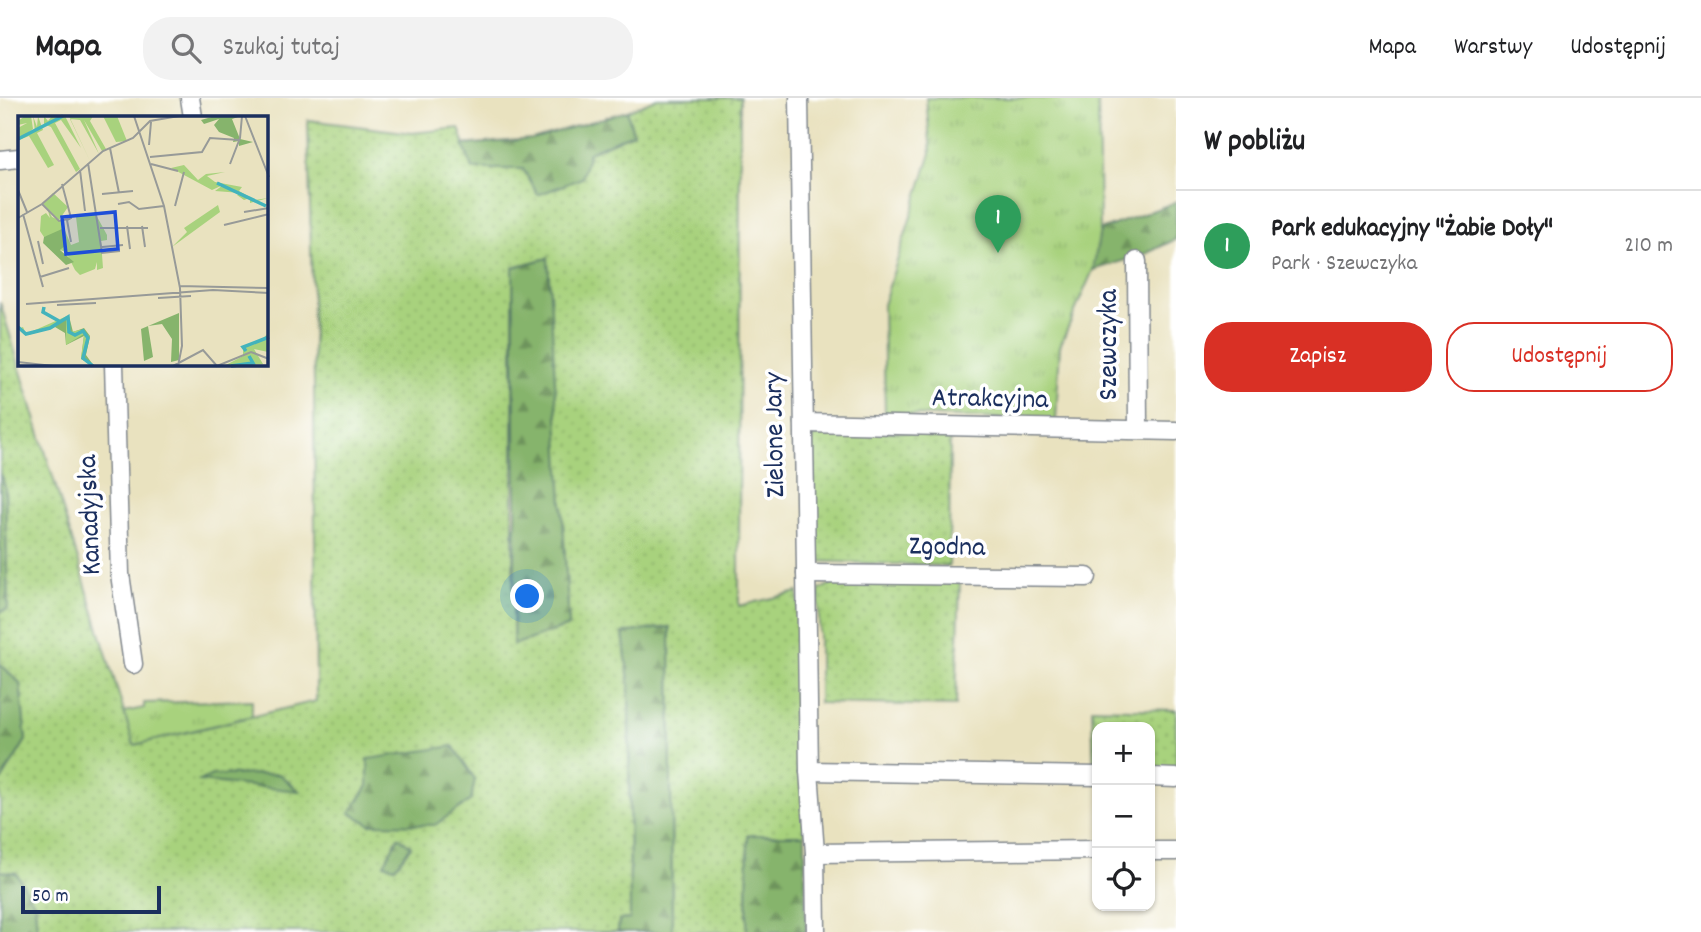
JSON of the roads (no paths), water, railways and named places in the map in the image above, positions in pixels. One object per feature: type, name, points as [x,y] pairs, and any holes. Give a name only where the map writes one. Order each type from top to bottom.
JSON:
[{"type":"street","points":[[190,98],[193,116]]},
{"type":"street","name":"Zielone Jary","points":[[799,98],[809,771],[815,853],[816,932]]},
{"type":"street","points":[[0,160],[18,158]]},
{"type":"street","name":"Szewczyka","points":[[1137,261],[1138,430]]},
{"type":"street","name":"Kanadyjska","points":[[114,366],[120,574],[133,664]]},
{"type":"street","name":"Atrakcyjna","points":[[804,423],[1176,430]]},
{"type":"street","name":"Zgodna","points":[[806,574],[1087,577]]},
{"type":"street","points":[[809,771],[1092,776]]},
{"type":"street","points":[[1155,777],[1176,778]]},
{"type":"street","points":[[815,853],[1092,850]]},
{"type":"street","points":[[1155,851],[1176,851]]},
{"type":"place","name":"Park edukacyjny \"Żabie Doły\"","points":[[998,253]]}]
